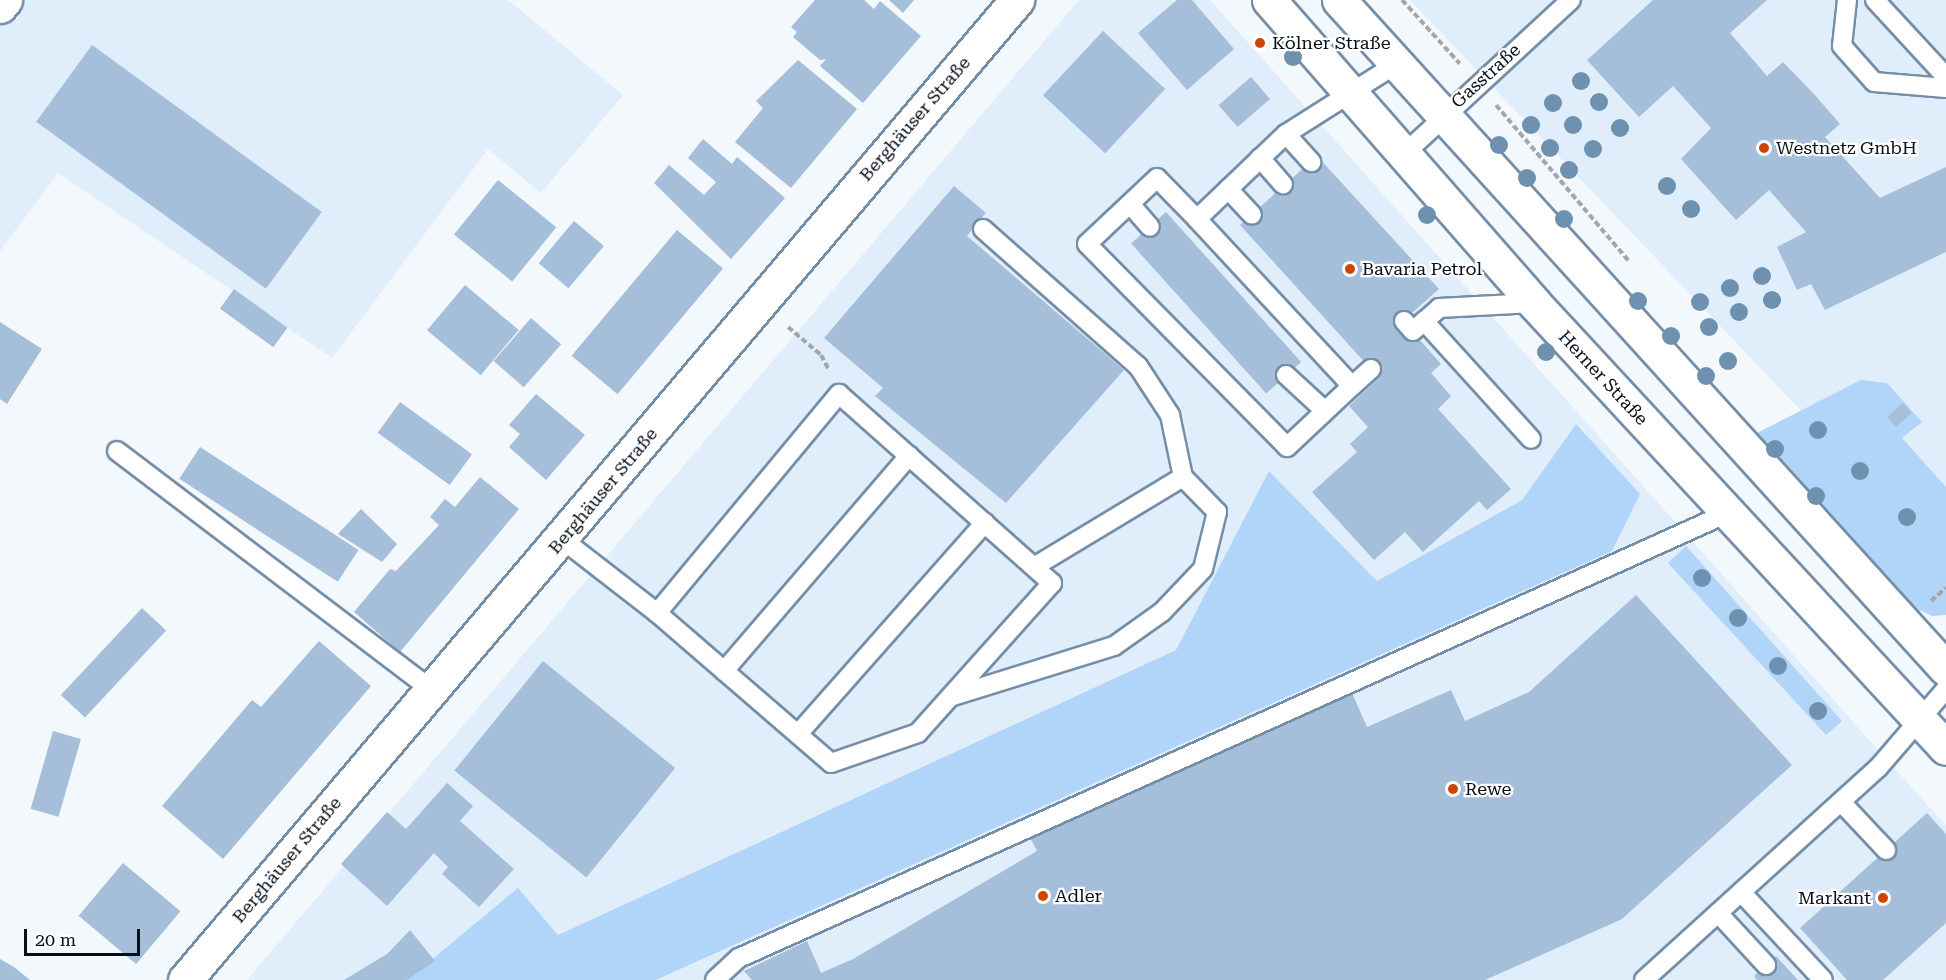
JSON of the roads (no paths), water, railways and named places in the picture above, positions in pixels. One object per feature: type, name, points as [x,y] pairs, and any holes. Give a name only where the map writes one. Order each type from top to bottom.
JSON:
[{"type":"main road","points":[[0,6],[5,0]]},
{"type":"main road","name":"Berghäuser Straße","points":[[185,980],[563,540],[759,303],[1017,0]]},
{"type":"main road","name":"Herner Straße","points":[[1269,0],[1347,92],[1534,303],[1946,748]]},
{"type":"main road","points":[[1339,0],[1445,113],[1477,156],[1946,669]]},
{"type":"lane","name":"Gasstraße","points":[[1404,154],[1445,113],[1571,0]]},
{"type":"lane","points":[[1848,0],[1842,46],[1874,82],[1946,88]]},
{"type":"lane","points":[[1875,0],[1946,77]]},
{"type":"lane","points":[[1197,219],[1286,134],[1347,92],[1398,63]]},
{"type":"lane","points":[[1286,134],[1311,162]]},
{"type":"lane","points":[[1260,158],[1283,184]]},
{"type":"lane","points":[[1352,386],[1157,178],[1087,244],[1287,447],[1371,369]]},
{"type":"lane","points":[[1228,189],[1252,215]]},
{"type":"lane","points":[[1130,204],[1150,227]]},
{"type":"lane","points":[[950,697],[1114,646],[1162,612],[1203,570],[1217,512],[1183,477],[1170,415],[1138,366],[983,230]]},
{"type":"lane","points":[[1404,321],[1413,331],[1424,321],[1434,303],[1534,303]]},
{"type":"lane","points":[[1424,321],[1531,439]]},
{"type":"lane","points":[[1286,375],[1325,411]]},
{"type":"lane","points":[[563,540],[657,613],[831,763],[918,733],[1052,583],[839,394],[657,613]]},
{"type":"lane","points":[[117,451],[432,690]]},
{"type":"lane","points":[[724,671],[909,456]]},
{"type":"lane","points":[[1034,567],[1183,477]]},
{"type":"lane","points":[[716,980],[739,958],[1728,513]]},
{"type":"lane","points":[[798,734],[985,523]]},
{"type":"lane","points":[[1644,980],[1841,802],[1921,720],[1946,689]]},
{"type":"lane","points":[[1841,802],[1886,850]]},
{"type":"lane","points":[[1741,892],[1823,980]]},
{"type":"lane","points":[[1718,913],[1766,965]]},
{"type":"place","name":"Kölner Straße","points":[[1260,43]]},
{"type":"place","name":"Westnetz GmbH","points":[[1764,148]]},
{"type":"place","name":"Bavaria Petrol","points":[[1350,269]]},
{"type":"place","name":"Rewe","points":[[1453,789]]},
{"type":"place","name":"Adler","points":[[1043,896]]},
{"type":"place","name":"Markant","points":[[1883,898]]}]
